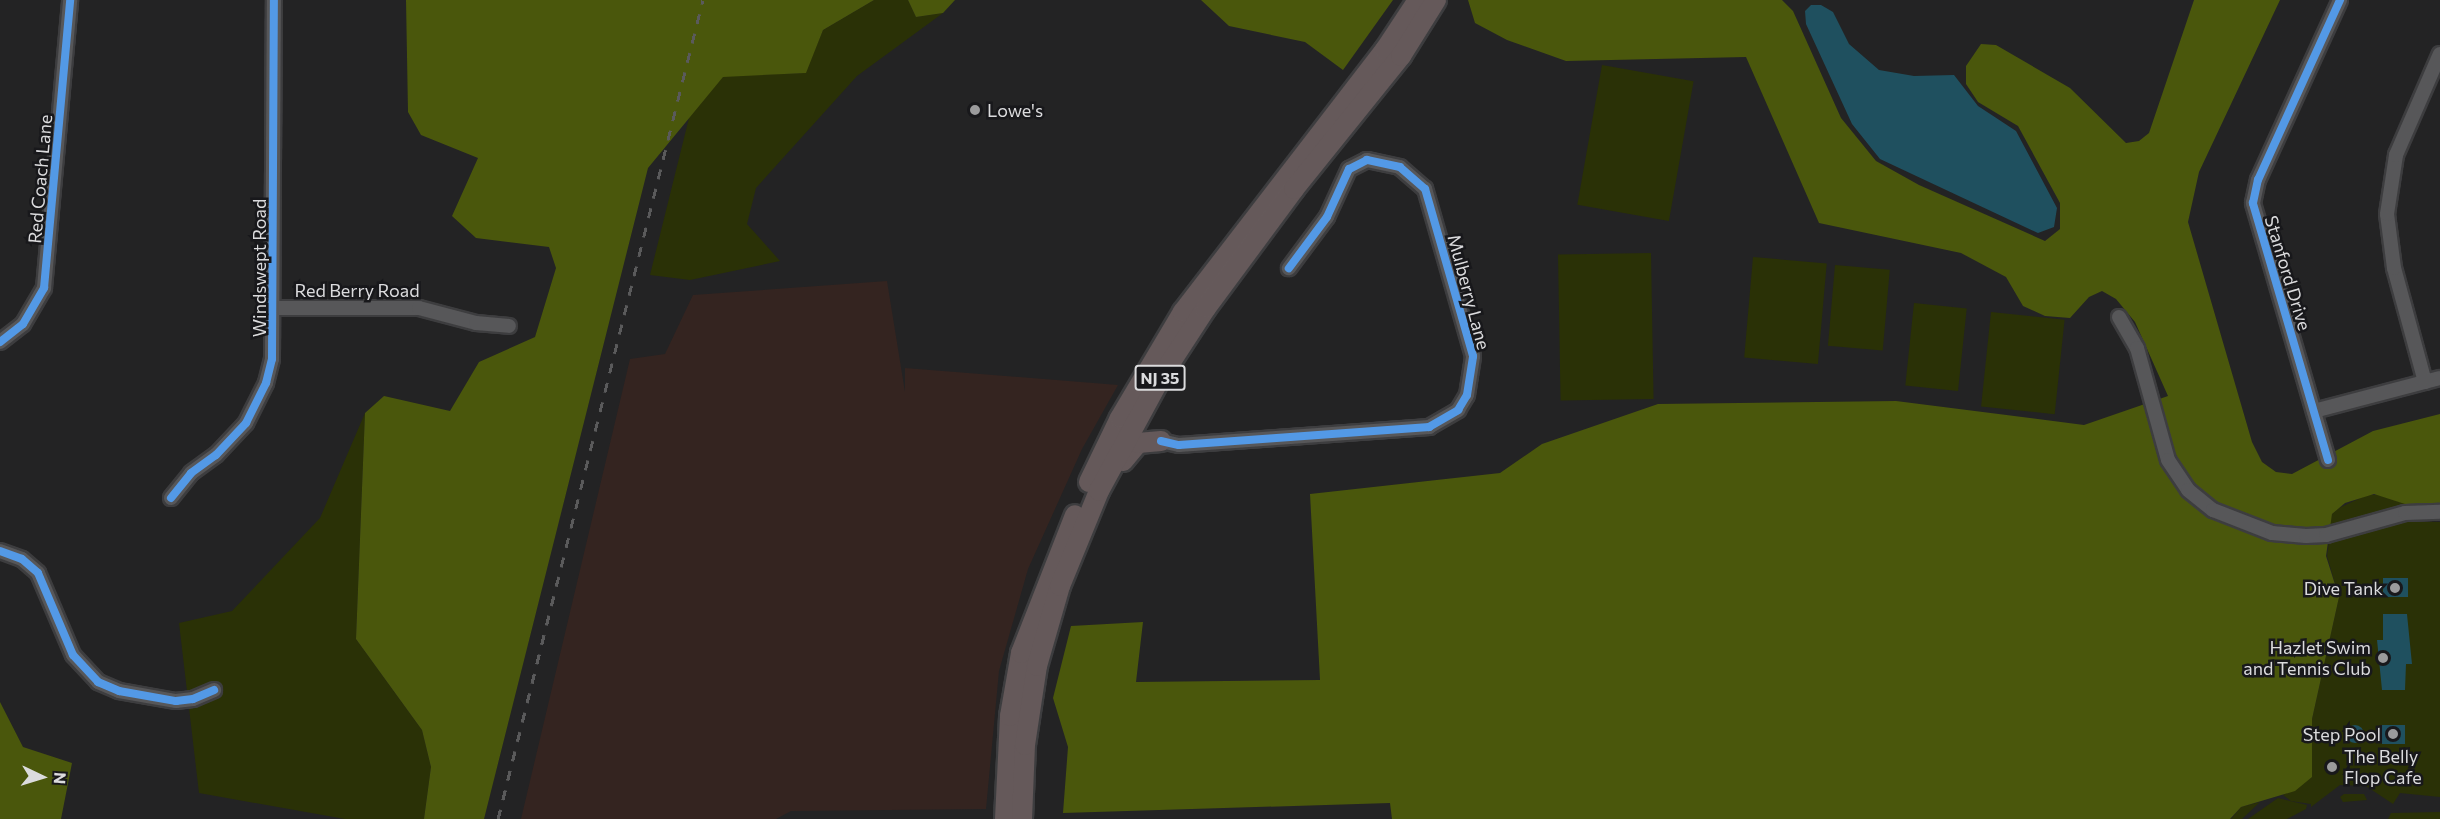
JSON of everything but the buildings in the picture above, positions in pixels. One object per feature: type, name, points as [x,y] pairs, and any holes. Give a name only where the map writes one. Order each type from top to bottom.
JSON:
[{"type":"highway","name":"NJ 35","points":[[1005,819],[1010,716],[1021,653],[1046,580],[1120,417],[1183,312],[1389,45],[1418,0]]},
{"type":"highway","name":"NJ 35","points":[[1022,819],[1025,745],[1037,666],[1060,586],[1099,491],[1161,377],[1294,189],[1410,44],[1436,0]]},
{"type":"highway","points":[[1161,377],[1149,424],[1161,441]]},
{"type":"highway","points":[[1099,491],[1130,449],[1138,443],[1161,441]]},
{"type":"street","name":"Red Coach Lane","points":[[0,342],[32,313],[46,281],[70,0]]},
{"type":"street","name":"Windswept Road","points":[[171,498],[191,473],[232,440],[256,406],[272,359],[274,308],[273,0]]},
{"type":"street","name":"Stanford Drive","points":[[2328,460],[2253,203],[2258,180],[2340,0]]},
{"type":"street","points":[[2425,382],[2394,268],[2387,214],[2396,155],[2440,54]]},
{"type":"street","name":"Mulberry Lane","points":[[1161,441],[1179,445],[1429,427],[1458,410],[1467,396],[1473,356],[1425,189],[1400,167],[1367,160],[1349,169],[1327,217],[1289,268]]},
{"type":"street","name":"Red Berry Road","points":[[274,308],[419,308],[476,323],[509,326]]},
{"type":"street","points":[[2119,316],[2137,348],[2168,460],[2188,490],[2213,510],[2272,532],[2306,536],[2326,535],[2405,513],[2440,512]]},
{"type":"street","points":[[2314,411],[2440,378]]},
{"type":"street","points":[[0,551],[22,559],[38,573],[73,655],[98,682],[119,691],[177,701],[193,699],[214,690]]},
{"type":"shaded area","points":[[887,281],[905,392],[905,368],[1118,385],[1082,449],[1028,569],[999,671],[986,809],[791,811],[776,819],[521,819],[630,359],[665,354],[693,295]]},
{"type":"green space","points":[[406,0],[874,0],[823,30],[806,73],[723,77],[648,168],[484,819],[424,819],[431,767],[422,730],[356,639],[365,413],[384,396],[450,411],[479,362],[535,337],[556,268],[549,247],[476,238],[452,216],[478,158],[421,135],[408,112]]},
{"type":"green space","points":[[874,0],[908,0],[916,17],[943,13],[857,76],[756,188],[747,224],[780,261],[690,280],[650,275],[689,118],[723,76],[805,73],[823,30]]},
{"type":"green space","points":[[908,0],[955,0],[943,13],[916,17]]},
{"type":"green space","points":[[1201,0],[1393,0],[1343,70],[1305,42],[1229,26]]},
{"type":"green space","points":[[1468,0],[1782,0],[1793,11],[1841,118],[1876,161],[1919,185],[2045,241],[2060,229],[2060,203],[2018,126],[1978,102],[1966,84],[1966,66],[1981,44],[1996,45],[2070,88],[2126,143],[2139,141],[2149,133],[2194,0],[2280,0],[2199,172],[2188,222],[2252,442],[2262,462],[2276,472],[2292,474],[2373,431],[2440,414],[2440,505],[2408,505],[2374,494],[2345,503],[2332,514],[2326,556],[2339,597],[2312,719],[2312,777],[2295,791],[2241,807],[2230,819],[1392,819],[1390,803],[1063,813],[1068,747],[1053,698],[1071,626],[1143,622],[1136,682],[1320,680],[1310,494],[1500,473],[1542,444],[1658,404],[1896,401],[2084,425],[2168,396],[2135,322],[2116,299],[2102,291],[2089,297],[2070,318],[2045,316],[2023,306],[2006,277],[1961,253],[1819,223],[1746,57],[1566,61],[1507,40],[1475,23]]},
{"type":"green space","points":[[1602,65],[1694,81],[1669,221],[1577,205]]},
{"type":"green space","points":[[1651,253],[1654,399],[1561,401],[1558,255]]},
{"type":"green space","points":[[1753,257],[1827,263],[1818,364],[1744,358]]},
{"type":"green space","points":[[1835,265],[1890,270],[1883,350],[1828,346]]},
{"type":"green space","points":[[1914,303],[1967,309],[1958,391],[1905,386]]},
{"type":"green space","points":[[1991,312],[2065,320],[2055,414],[1981,406]]},
{"type":"green space","points":[[365,413],[356,639],[422,730],[431,767],[424,819],[345,819],[199,793],[179,623],[232,611],[320,518]]},
{"type":"green space","points":[[2367,495],[2382,495],[2408,505],[2329,526],[2332,514],[2339,508]]},
{"type":"green space","name":"Hazlet Swim and Tennis Club","points":[[2398,521],[2440,522],[2440,797],[2400,793],[2393,804],[2366,786],[2340,785],[2311,807],[2311,804],[2291,801],[2283,795],[2312,777],[2312,719],[2339,597],[2327,556],[2329,542]]},
{"type":"green space","points":[[0,702],[23,747],[72,763],[61,819],[0,819]]},
{"type":"green space","points":[[2344,794],[2364,794],[2367,800],[2343,802],[2340,797]]},
{"type":"green space","points":[[2278,798],[2307,805],[2306,809],[2287,819],[2248,819]]},
{"type":"green space","points":[[2260,802],[2242,819],[2231,819],[2241,807]]},
{"type":"green space","points":[[2440,812],[2440,819],[2388,819],[2391,813]]},
{"type":"water","points":[[1811,5],[1821,5],[1833,12],[1849,44],[1879,70],[1914,76],[1954,75],[1978,106],[2016,131],[2057,208],[2054,227],[2038,233],[1880,159],[1852,124],[1806,24],[1805,11]]},
{"type":"water","name":"Dive Tank","points":[[2383,578],[2408,578],[2408,597],[2383,597]]},
{"type":"water","points":[[2383,614],[2407,614],[2412,664],[2406,664],[2405,690],[2382,690],[2377,640],[2383,640]]},
{"type":"water","points":[[2351,725],[2359,725],[2364,730],[2362,741],[2351,743],[2346,738],[2346,730]]},
{"type":"water","name":"Step Pool","points":[[2382,725],[2405,725],[2405,744],[2382,744]]},
{"type":"railway","points":[[498,819],[703,0]]},
{"type":"cycle path","points":[[0,342],[23,324],[44,288],[70,0]]},
{"type":"cycle path","points":[[171,498],[191,473],[216,455],[246,423],[266,383],[272,359],[274,0]]},
{"type":"cycle path","points":[[2328,460],[2253,203],[2258,180],[2340,0]]},
{"type":"cycle path","points":[[1161,441],[1179,445],[1429,427],[1458,410],[1467,395],[1473,356],[1425,189],[1400,167],[1367,160],[1349,169],[1327,217],[1289,268]]},
{"type":"cycle path","points":[[0,551],[22,559],[38,573],[73,655],[98,682],[119,691],[176,701],[193,699],[214,690]]},
{"type":"place","name":"Lowe's","points":[[975,110]]},
{"type":"place","name":"Dive Tank","points":[[2395,588]]},
{"type":"place","name":"Hazlet Swim and Tennis Club","points":[[2383,658]]},
{"type":"place","name":"Step Pool","points":[[2393,734]]},
{"type":"place","name":"The Belly Flop Cafe","points":[[2332,767]]}]
